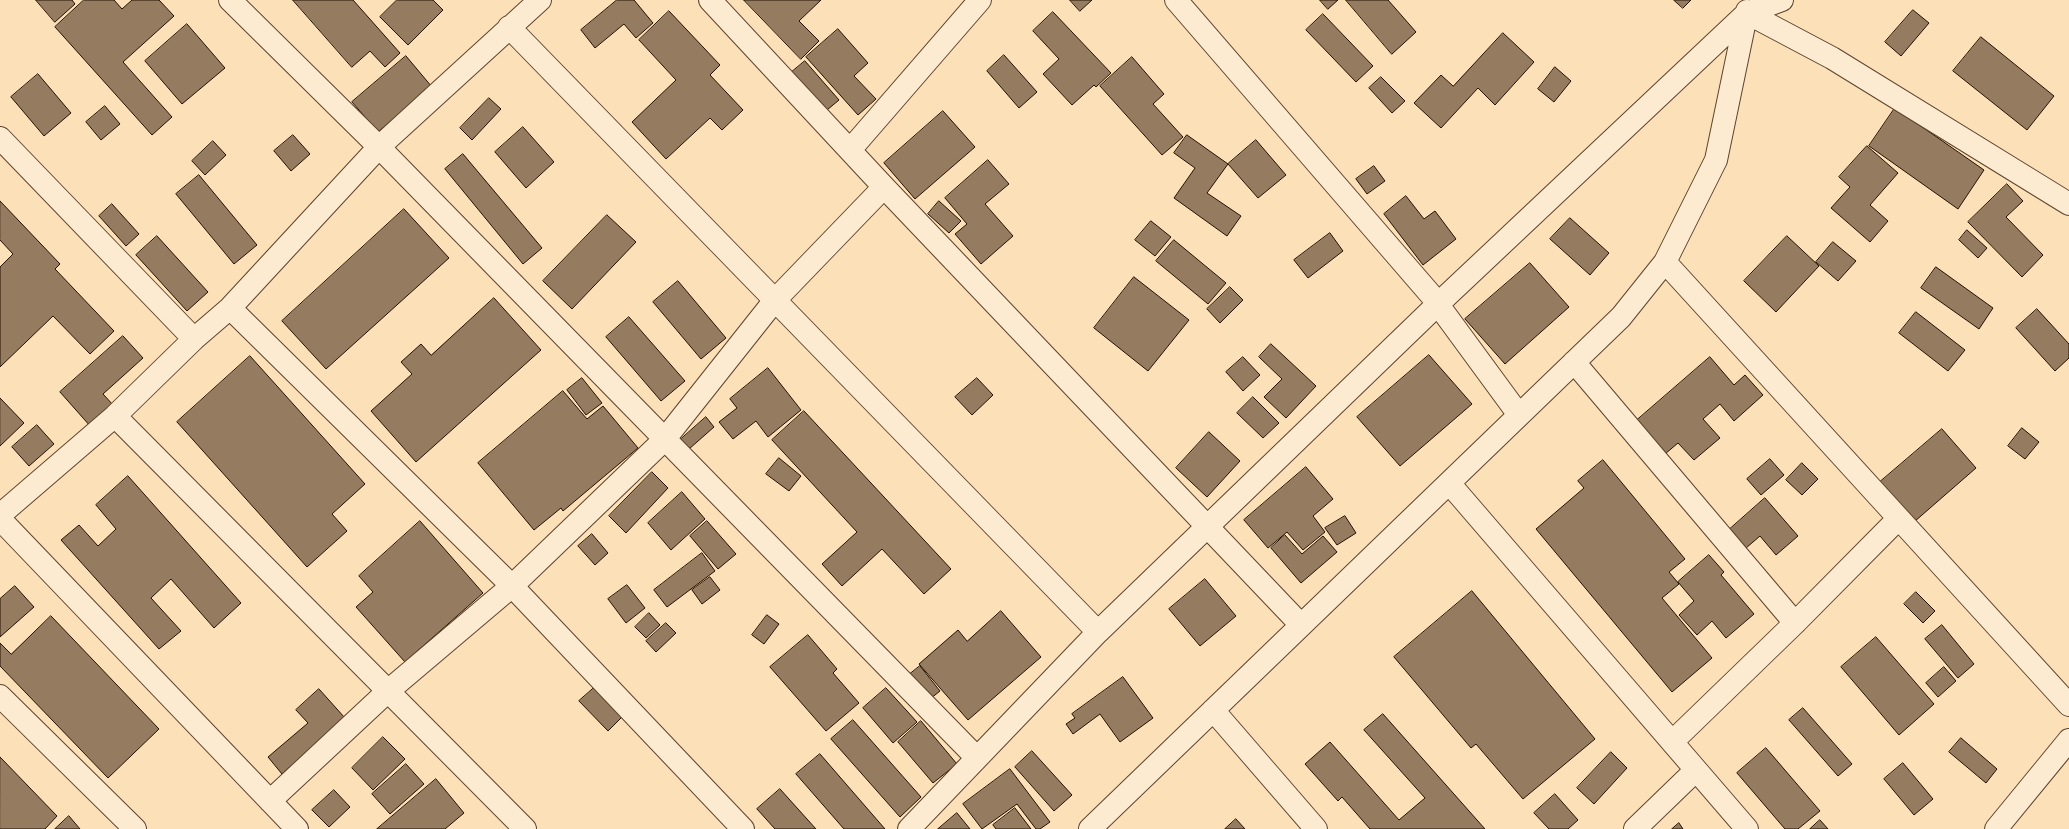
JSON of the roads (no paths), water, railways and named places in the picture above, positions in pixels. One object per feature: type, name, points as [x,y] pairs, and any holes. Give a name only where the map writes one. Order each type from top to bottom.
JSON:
[{"type":"street","points":[[230,0],[379,147],[664,440],[977,758]]},
{"type":"street","points":[[0,515],[115,416],[194,339],[230,308],[379,147],[540,0]]},
{"type":"street","points":[[710,0],[884,187],[1302,625]]},
{"type":"street","points":[[850,150],[980,0]]},
{"type":"street","points":[[1176,0],[1438,304],[1519,415]]},
{"type":"street","points":[[909,829],[1098,632],[1746,7],[1782,0]]},
{"type":"street","points":[[1746,7],[1832,58],[2069,204]]},
{"type":"street","points":[[1090,829],[1621,317],[1665,262],[1716,160],[1746,7]]},
{"type":"street","points":[[510,27],[1098,632]]},
{"type":"street","points":[[0,138],[194,339]]},
{"type":"street","points":[[270,801],[388,691],[512,586],[664,440],[775,300],[884,187]]},
{"type":"street","points":[[1665,262],[2069,705]]},
{"type":"street","points":[[230,308],[512,586],[743,829]]},
{"type":"street","points":[[1574,362],[1795,623]]},
{"type":"street","points":[[115,416],[525,829]]},
{"type":"street","points":[[1449,483],[1747,829]]},
{"type":"street","points":[[0,519],[297,829]]},
{"type":"street","points":[[1672,742],[1795,623],[1898,519]]},
{"type":"street","points":[[0,696],[135,829]]},
{"type":"street","points":[[1214,710],[1316,829]]},
{"type":"street","points":[[1996,829],[2069,740]]},
{"type":"street","points":[[1635,829],[1696,770]]}]
